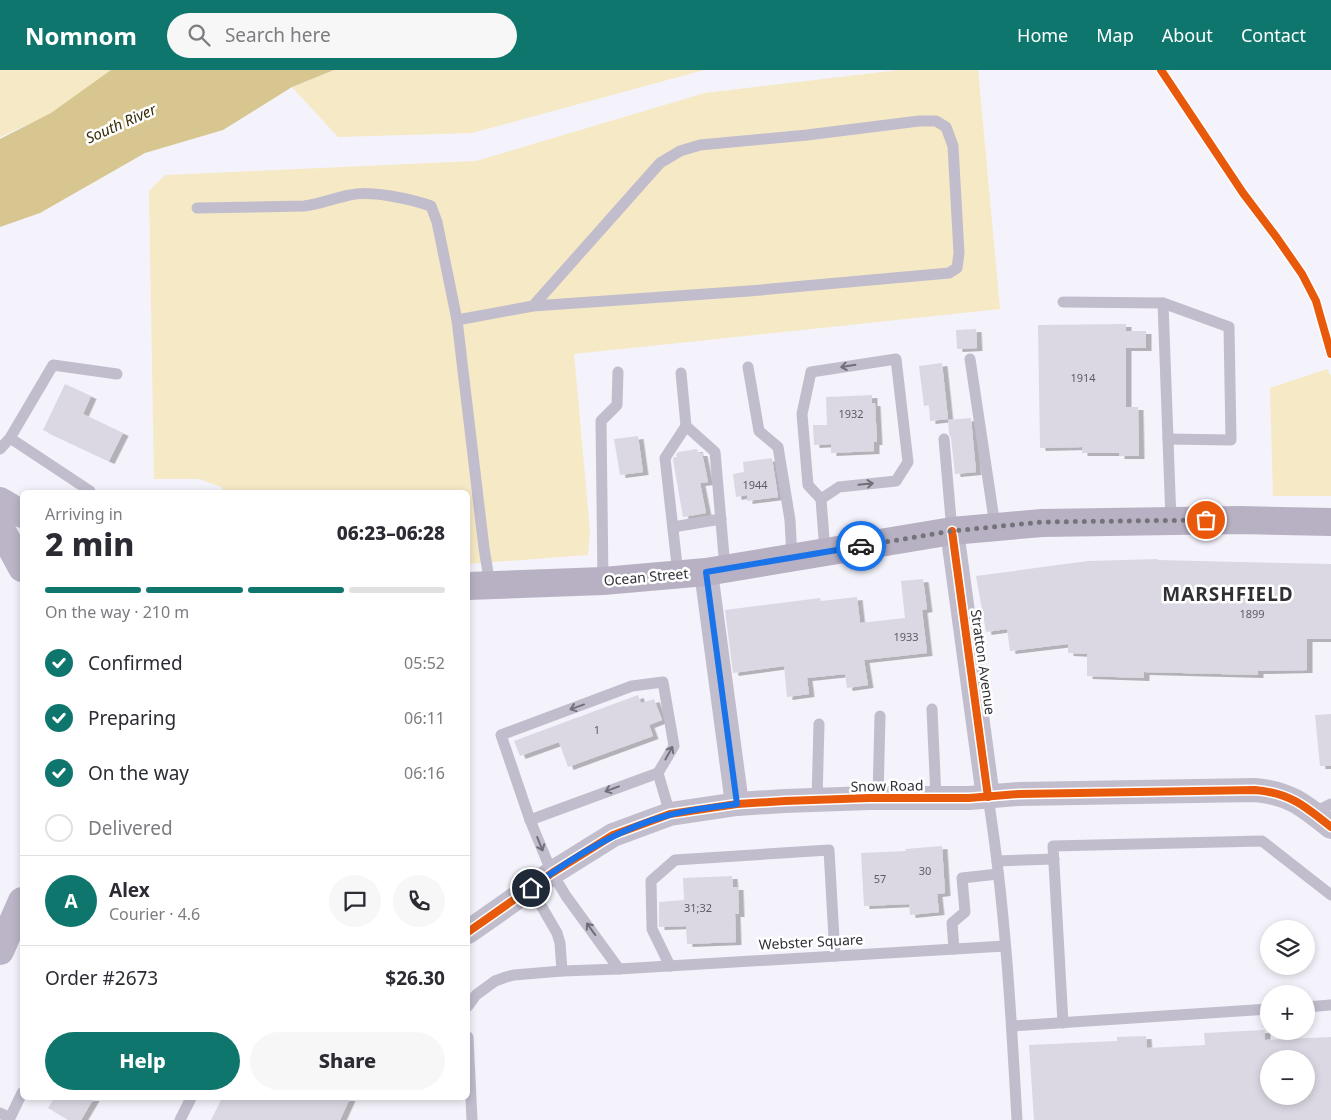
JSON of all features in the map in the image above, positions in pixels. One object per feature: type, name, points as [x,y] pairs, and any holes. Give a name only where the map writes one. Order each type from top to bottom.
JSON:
[{"type":"main road","points":[[0,500],[20,513]]},
{"type":"main road","name":"Ocean Street","points":[[479,585],[604,581],[715,570],[952,531],[1042,522],[1240,520],[1330,523]]},
{"type":"main road","points":[[0,527],[20,564]]},
{"type":"main road","points":[[0,951],[20,906]]},
{"type":"street","name":"Stratton Avenue","points":[[952,531],[988,797]]},
{"type":"street","points":[[715,570],[737,804]]},
{"type":"street","name":"Snow Road","points":[[470,931],[552,873],[613,835],[670,814],[737,804],[878,798],[988,797],[1020,794],[1255,790],[1282,794],[1325,814]]},
{"type":"lane","points":[[457,320],[533,306],[759,290],[949,273],[957,268],[959,253],[954,146],[946,127],[936,121],[919,121],[807,135],[700,145],[680,151],[660,163],[533,306]]},
{"type":"lane","points":[[197,208],[304,206],[314,205],[351,194],[366,193],[419,202],[431,206],[437,222],[457,320],[484,548],[479,585]]},
{"type":"lane","points":[[1063,302],[1162,303],[1229,328],[1230,440],[1168,439]]},
{"type":"lane","points":[[1162,303],[1171,520]]},
{"type":"lane","points":[[821,499],[839,487],[896,481],[908,462],[896,359],[811,372],[802,414],[808,485],[821,499],[825,552]]},
{"type":"lane","points":[[970,359],[995,526]]},
{"type":"lane","points":[[0,450],[10,438],[53,365],[117,374]]},
{"type":"lane","points":[[748,367],[759,431],[778,447],[790,520],[792,558]]},
{"type":"lane","points":[[604,581],[601,421],[617,405],[618,372]]},
{"type":"lane","points":[[678,574],[665,458],[686,426],[681,373]]},
{"type":"lane","points":[[686,426],[715,452],[721,519],[715,570]]},
{"type":"lane","points":[[10,438],[88,490]]},
{"type":"lane","points":[[944,439],[952,531]]},
{"type":"lane","points":[[673,527],[721,519]]},
{"type":"lane","points":[[530,820],[658,772],[674,746],[663,682],[632,686],[501,735],[530,820],[552,873],[566,896],[619,968]]},
{"type":"lane","points":[[932,709],[936,798]]},
{"type":"lane","points":[[878,798],[880,716]]},
{"type":"lane","points":[[817,800],[819,724]]},
{"type":"lane","points":[[658,772],[670,814]]},
{"type":"lane","points":[[988,797],[997,861],[1005,946],[1017,1120]]},
{"type":"lane","points":[[1063,1022],[1053,846],[1262,841],[1331,895]]},
{"type":"lane","points":[[670,966],[652,929],[651,881],[675,860],[829,850],[835,956]]},
{"type":"lane","points":[[997,861],[1054,859]]},
{"type":"lane","points":[[954,948],[952,923],[965,912],[962,878],[998,874]]},
{"type":"lane","points":[[531,888],[557,933],[560,943],[562,971]]},
{"type":"lane","name":"Webster Square","points":[[470,1003],[476,995],[495,981],[514,975],[1005,946]]},
{"type":"lane","points":[[1315,1006],[1331,1005]]},
{"type":"lane","points":[[1012,1026],[1260,1010]]},
{"type":"lane","points":[[470,1078],[472,1120]]},
{"type":"lane","points":[[0,1112],[10,1118],[20,1097]]},
{"type":"lane","points":[[180,1120],[190,1100]]},
{"type":"shaded area","points":[[0,70],[115,70],[51,114],[0,137]]},
{"type":"shaded area","points":[[334,70],[704,70],[472,133],[338,137],[292,87]]},
{"type":"shaded area","points":[[899,70],[978,70],[1000,309],[574,354],[590,531],[588,555],[470,564],[470,490],[223,490],[222,487],[199,479],[154,479],[149,191],[165,175],[476,161],[705,93]]},
{"type":"shaded area","points":[[1327,369],[1331,376],[1331,496],[1273,496],[1270,388]]},
{"type":"water","name":"South River","points":[[111,70],[334,70],[292,87],[223,130],[145,153],[40,213],[0,227],[0,139],[51,113]]},
{"type":"building","points":[[1126,324],[1126,331],[1146,331],[1146,348],[1126,348],[1126,407],[1138,407],[1139,456],[1119,456],[1119,453],[1082,453],[1082,447],[1040,448],[1038,325]]},
{"type":"building","points":[[976,329],[977,348],[957,349],[956,330]]},
{"type":"building","points":[[942,363],[948,419],[930,421],[929,405],[924,406],[919,366]]},
{"type":"building","points":[[65,384],[91,396],[83,414],[123,433],[109,461],[43,430]]},
{"type":"building","points":[[872,395],[872,403],[875,403],[877,442],[874,442],[874,451],[831,453],[831,444],[814,445],[813,425],[827,425],[826,397]]},
{"type":"building","points":[[971,418],[976,472],[955,474],[948,420]]},
{"type":"building","points":[[638,436],[643,472],[620,475],[614,439]]},
{"type":"building","points":[[697,449],[698,453],[702,453],[708,482],[700,483],[706,513],[683,517],[673,460],[674,457],[677,457],[678,452]]},
{"type":"building","points":[[772,458],[778,497],[747,501],[747,495],[736,497],[733,474],[744,472],[743,462]]},
{"type":"building","points":[[1158,559],[1331,564],[1331,639],[1307,639],[1307,670],[1258,671],[1258,675],[1144,672],[1144,678],[1087,676],[1087,654],[1068,653],[1068,644],[1010,651],[1007,629],[986,632],[976,576],[1088,561]]},
{"type":"building","points":[[923,579],[927,609],[922,610],[927,653],[864,660],[868,685],[847,688],[845,674],[807,678],[809,694],[787,697],[784,666],[733,673],[725,610],[820,598],[821,601],[857,597],[860,623],[905,618],[901,581]]},
{"type":"building","points":[[638,695],[641,703],[654,699],[662,720],[649,725],[653,736],[568,767],[559,742],[520,756],[514,741]]},
{"type":"building","points":[[1331,714],[1331,766],[1320,766],[1315,715]]},
{"type":"building","points":[[942,846],[945,893],[937,894],[939,912],[910,915],[909,904],[864,906],[861,853],[906,851],[905,849]]},
{"type":"building","points":[[732,876],[733,887],[738,887],[739,914],[735,914],[736,942],[687,944],[686,926],[659,927],[659,902],[684,900],[683,878]]},
{"type":"building","points":[[1260,1030],[1260,1040],[1315,1040],[1315,1038],[1331,1037],[1331,1120],[1034,1120],[1029,1045],[1117,1041],[1117,1037],[1146,1036],[1147,1048],[1205,1045],[1204,1033]]},
{"type":"building","points":[[53,1100],[93,1100],[81,1120],[68,1120],[48,1108]]},
{"type":"building","points":[[221,1100],[349,1100],[340,1120],[211,1120]]},
{"type":"cycle path","points":[[1161,70],[1243,193],[1302,274],[1316,301],[1331,354]]},
{"type":"cycle path","points":[[952,531],[988,797]]},
{"type":"cycle path","points":[[470,931],[552,873],[613,835],[670,814],[737,804],[869,798],[969,798],[1019,794],[1255,790],[1288,797],[1331,827]]},
{"type":"way so far","points":[[861,546],[952,531],[1042,522],[1206,520]]},
{"type":"district","name":"MARSHFIELD","points":[[1228,594]]},
{"type":"route","points":[[531,888],[613,835],[670,814],[737,804],[706,572],[861,546]]}]
